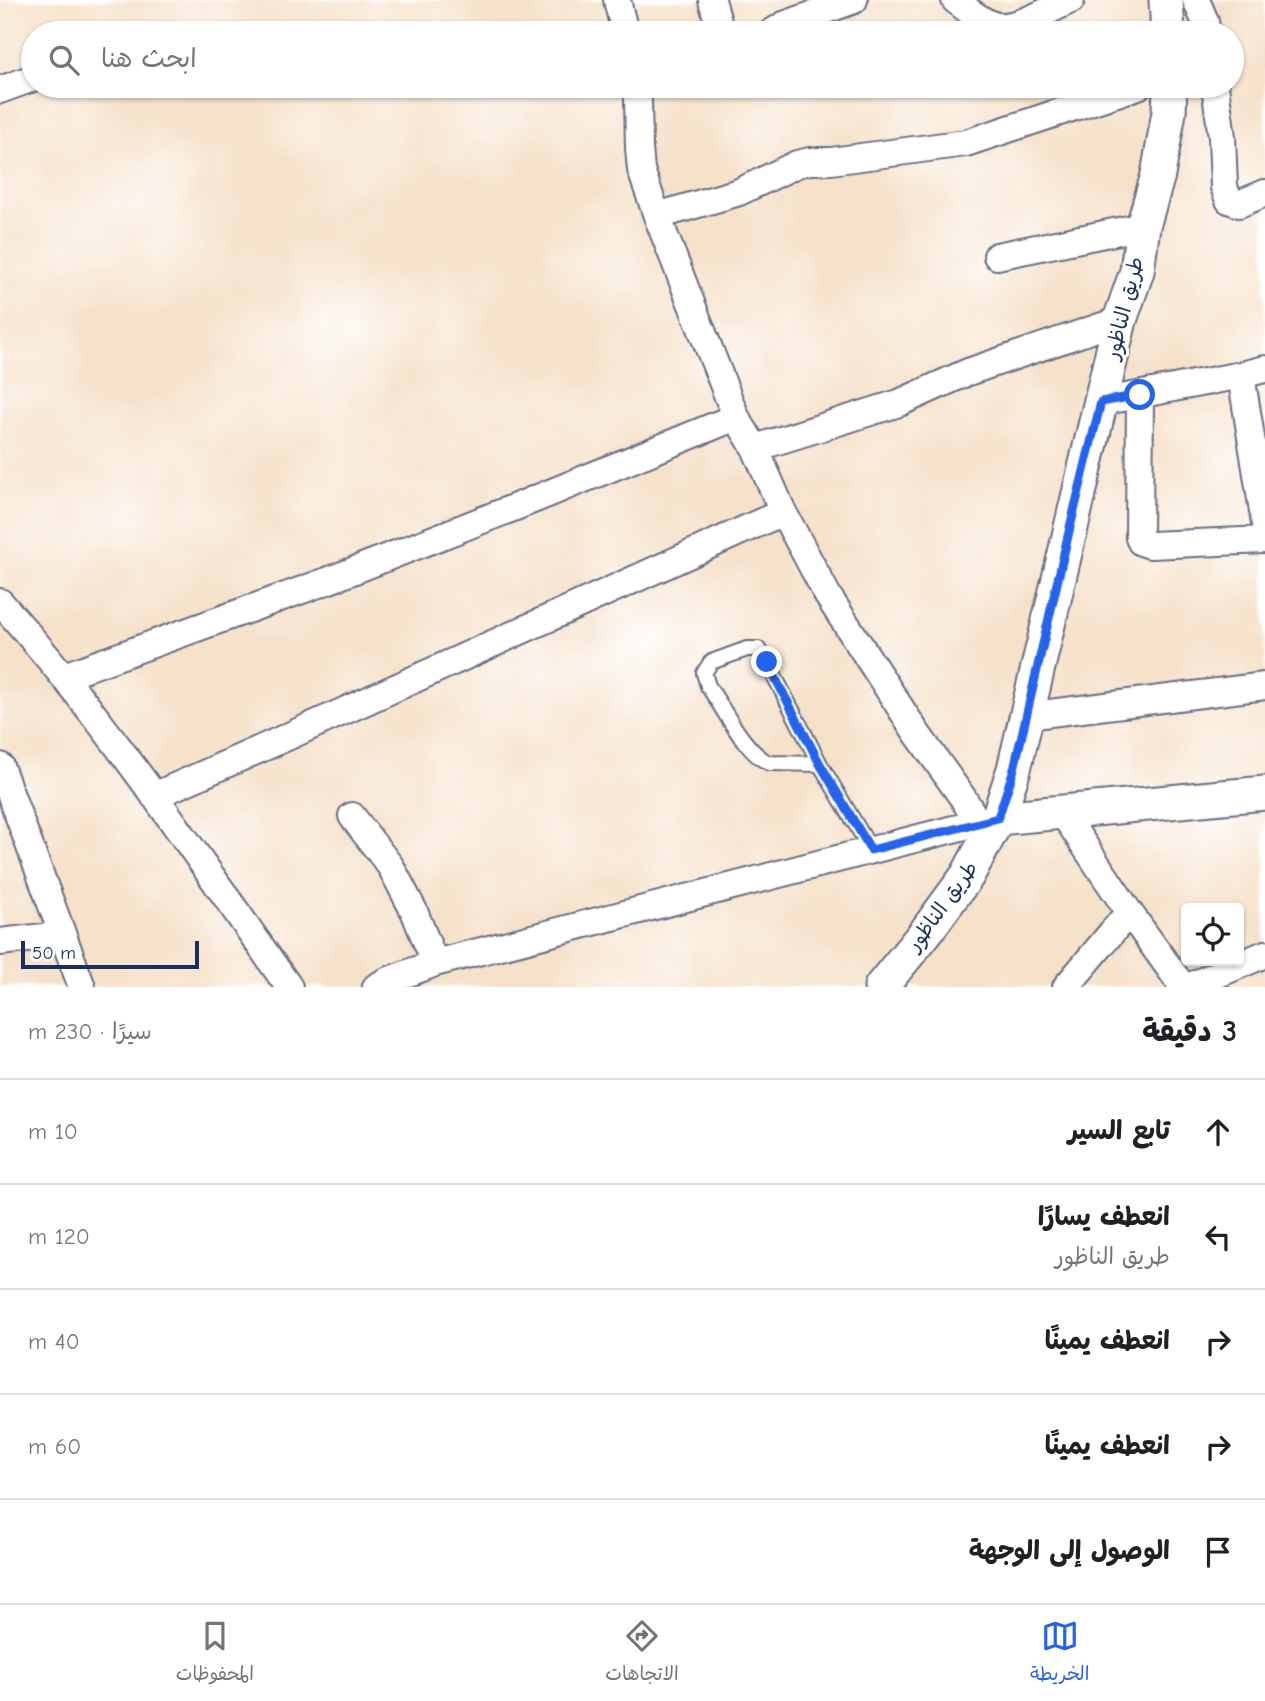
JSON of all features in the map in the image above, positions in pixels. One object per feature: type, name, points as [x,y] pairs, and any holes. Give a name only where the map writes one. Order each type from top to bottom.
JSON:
[{"type":"street","points":[[617,0],[622,21]]},
{"type":"street","points":[[712,0],[718,21]]},
{"type":"street","points":[[955,0],[986,21]]},
{"type":"street","points":[[1022,21],[1071,0]]},
{"type":"street","points":[[792,21],[841,2]]},
{"type":"street","points":[[1176,9],[1192,21]]},
{"type":"street","points":[[0,90],[21,82]]},
{"type":"street","points":[[638,98],[641,170],[736,417],[755,448],[783,512],[828,596],[916,732],[963,798],[988,820]]},
{"type":"street","points":[[657,216],[739,192],[797,164],[966,143],[1102,98]]},
{"type":"street","name":"طريق الناظور","points":[[881,987],[967,876],[988,820],[1014,769],[1120,320],[1137,271],[1143,226],[1158,175],[1170,98]]},
{"type":"street","points":[[1217,98],[1222,137],[1224,187],[1229,200],[1239,204],[1265,193]]},
{"type":"street","points":[[997,256],[1143,226]]},
{"type":"street","points":[[755,448],[899,403],[968,372],[1120,320]]},
{"type":"street","points":[[1101,402],[1253,372],[1265,524]]},
{"type":"street","points":[[1140,395],[1141,542],[1150,545],[1265,540]]},
{"type":"street","points":[[64,676],[339,576],[736,417]]},
{"type":"street","points":[[154,796],[783,512]]},
{"type":"street","points":[[0,602],[64,676],[154,796],[289,987]]},
{"type":"street","points":[[1027,716],[1265,686]]},
{"type":"street","points":[[0,766],[82,987]]},
{"type":"street","points":[[384,985],[435,963],[988,820],[1265,793]]},
{"type":"street","points":[[1062,812],[1129,912],[1185,987],[1265,954]]},
{"type":"street","points":[[352,816],[391,867],[414,911],[435,963]]},
{"type":"street","points":[[1066,987],[1129,912]]},
{"type":"street","points":[[0,942],[62,935]]},
{"type":"lane","points":[[820,764],[770,763],[763,761],[751,750],[708,686],[704,673],[711,662],[747,649],[758,649],[820,764],[871,850]]},
{"type":"route","points":[[767,662],[820,764],[871,850],[998,818],[1014,769],[1101,402],[1140,395]]}]
